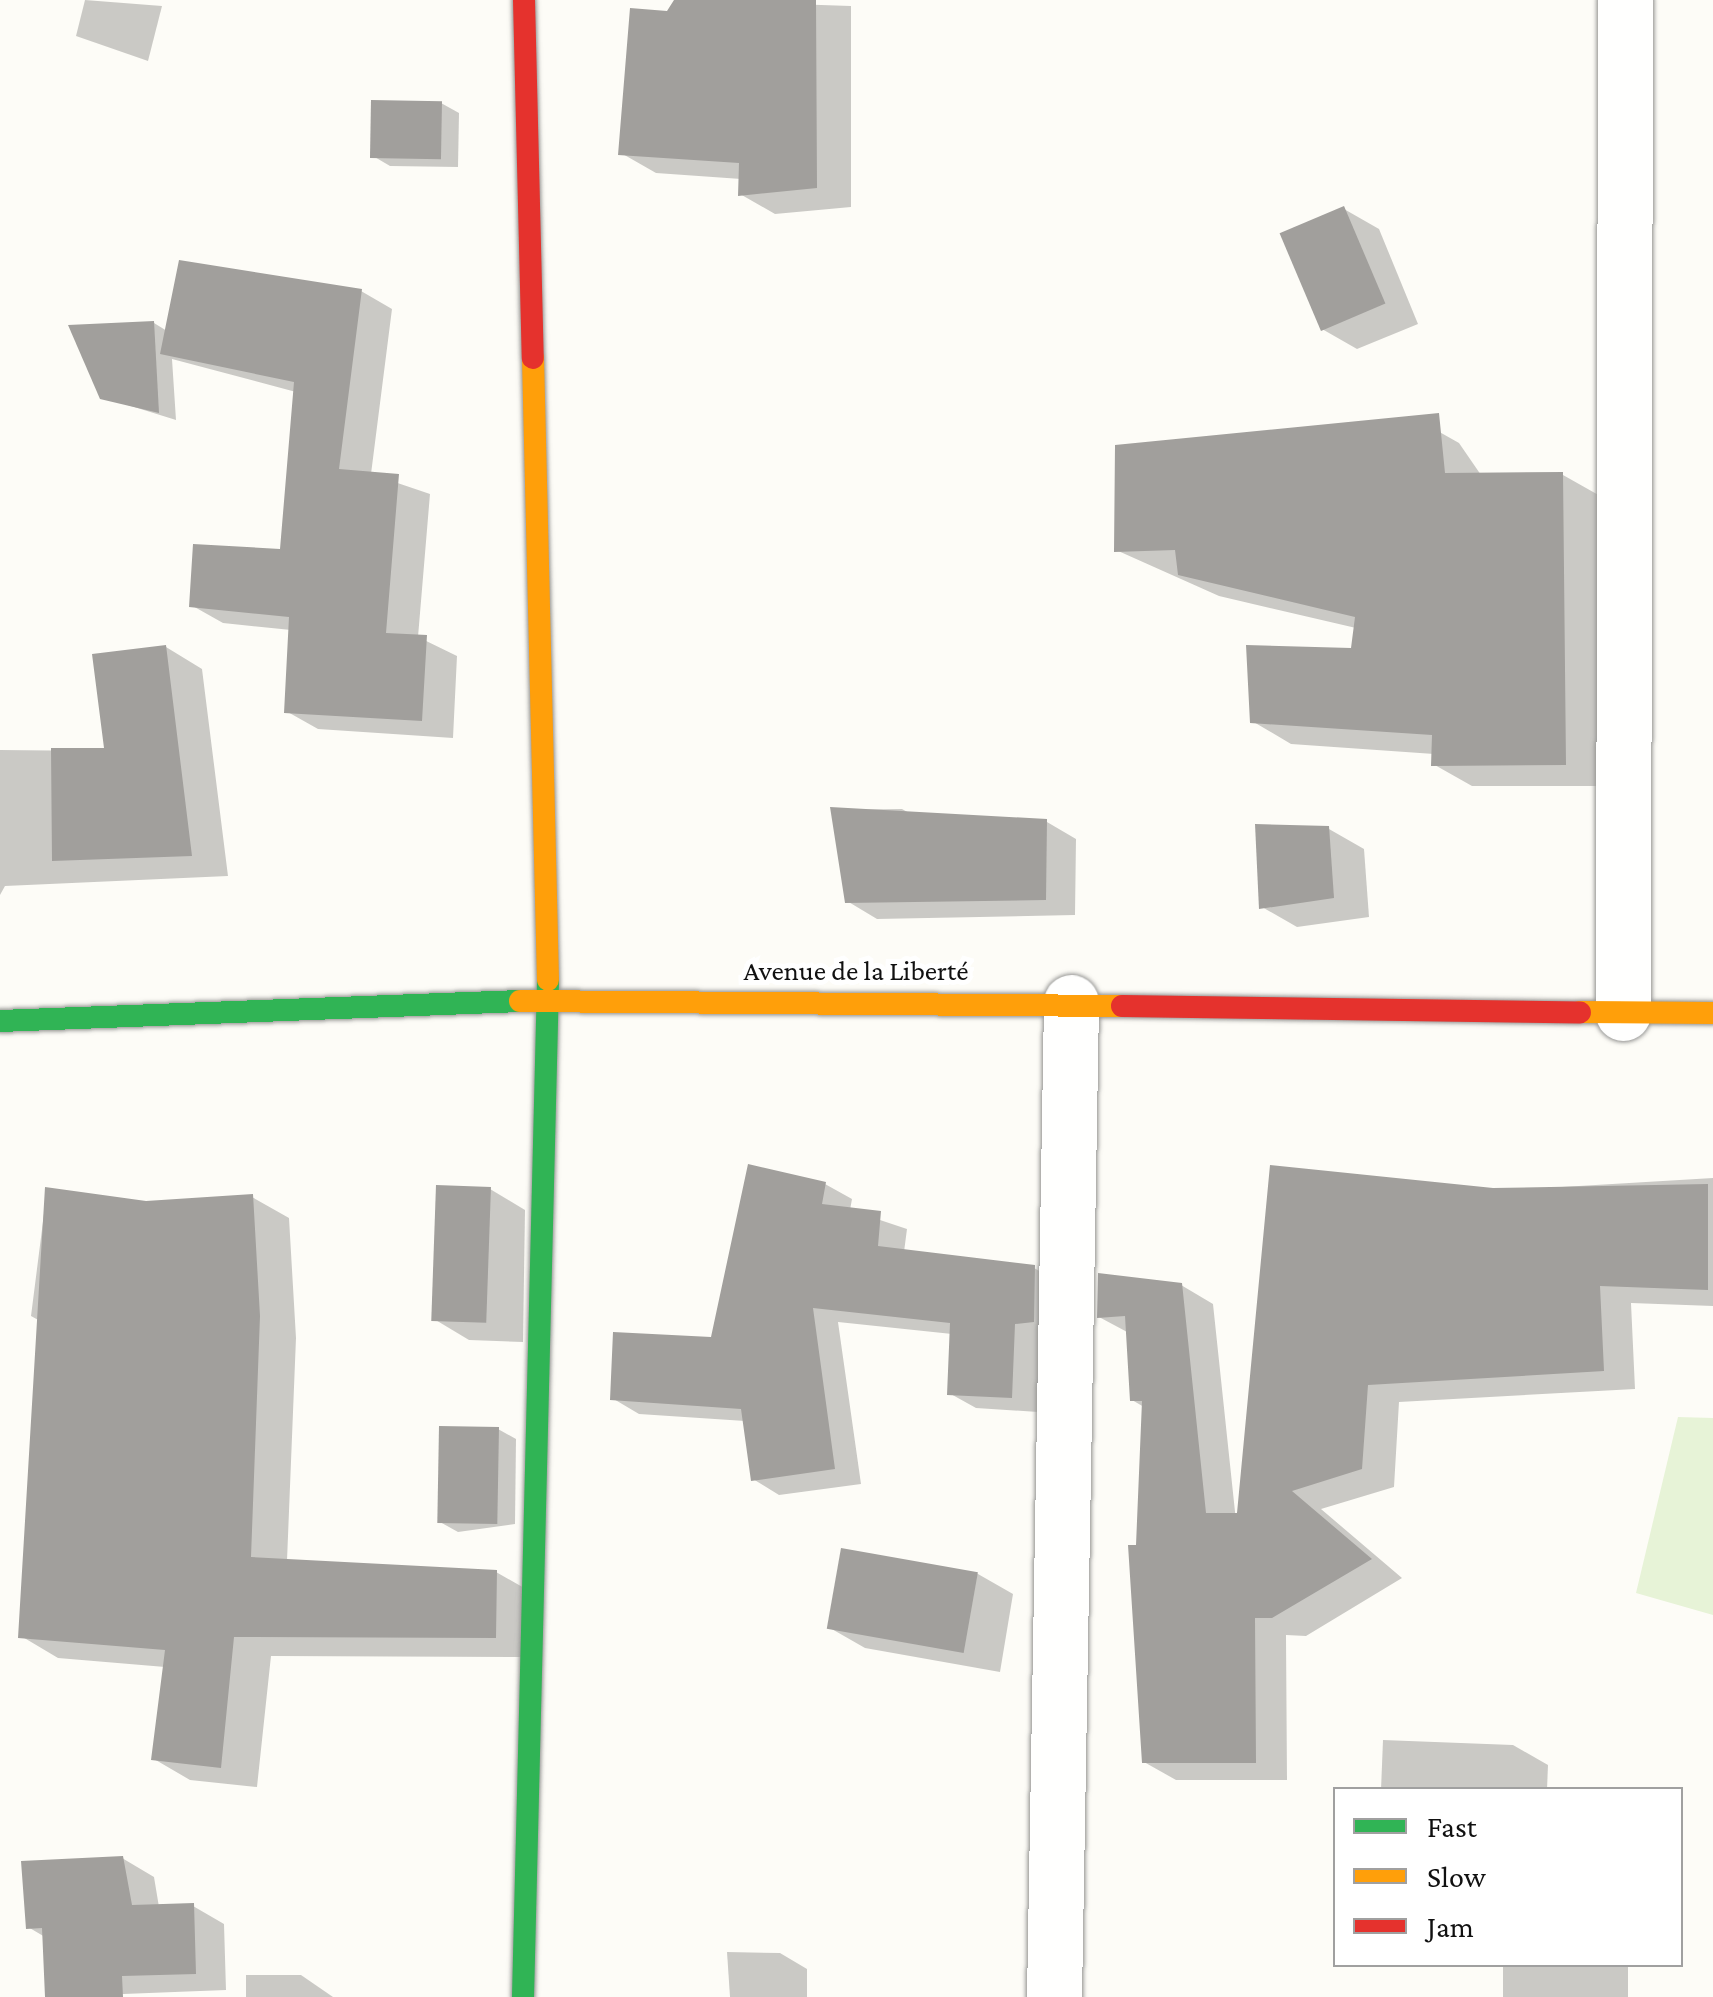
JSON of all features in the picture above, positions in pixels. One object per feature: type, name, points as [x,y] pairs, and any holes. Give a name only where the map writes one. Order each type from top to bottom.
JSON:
[{"type":"street","points":[[523,1997],[548,1000],[524,0]]},
{"type":"street","points":[[1623,1013],[1625,0]]},
{"type":"street","points":[[0,996],[0,1050]]},
{"type":"street","name":"Avenue de la Liberté","points":[[1,1021],[548,1000],[1071,1002],[1713,1013]]},
{"type":"street","points":[[1054,1997],[1071,1002]]},
{"type":"green space","points":[[1678,1417],[1713,1418],[1713,1615],[1636,1593]]},
{"type":"building","points":[[674,0],[816,0],[817,188],[738,196],[739,163],[618,155],[630,8],[667,11]]},
{"type":"building","points":[[371,100],[442,101],[441,159],[370,158]]},
{"type":"building","points":[[1344,206],[1385,304],[1321,331],[1280,233]]},
{"type":"building","points":[[179,260],[362,289],[339,469],[399,474],[386,633],[427,635],[422,721],[284,713],[289,617],[189,607],[193,544],[280,549],[294,382],[160,354]]},
{"type":"building","points":[[154,321],[159,413],[100,399],[68,325]]},
{"type":"building","points":[[1439,413],[1445,473],[1563,472],[1566,765],[1431,766],[1432,735],[1250,723],[1246,645],[1351,648],[1355,617],[1178,575],[1175,550],[1114,552],[1115,445]]},
{"type":"building","points":[[166,645],[192,856],[52,861],[51,748],[104,748],[92,654]]},
{"type":"building","points":[[830,807],[1047,819],[1046,900],[845,903]]},
{"type":"building","points":[[1255,824],[1329,826],[1334,898],[1259,909]]},
{"type":"building","points":[[748,1164],[826,1182],[822,1204],[881,1211],[878,1246],[1035,1265],[1034,1322],[1015,1324],[1012,1398],[947,1395],[950,1323],[813,1308],[835,1469],[751,1481],[741,1409],[610,1400],[613,1332],[711,1337]]},
{"type":"building","points":[[1270,1165],[1493,1188],[1708,1184],[1708,1290],[1600,1286],[1604,1371],[1368,1385],[1362,1469],[1292,1491],[1372,1559],[1272,1618],[1255,1618],[1256,1763],[1142,1763],[1128,1545],[1136,1545],[1142,1401],[1130,1401],[1125,1316],[1097,1318],[1098,1273],[1182,1283],[1206,1513],[1237,1513]]},
{"type":"building","points":[[436,1185],[491,1187],[486,1323],[431,1321]]},
{"type":"building","points":[[45,1187],[146,1201],[253,1194],[260,1316],[251,1557],[497,1570],[496,1638],[234,1637],[221,1768],[151,1760],[165,1650],[18,1638]]},
{"type":"building","points":[[439,1426],[499,1427],[497,1524],[437,1523]]},
{"type":"building","points":[[841,1548],[978,1572],[964,1653],[827,1629]]},
{"type":"building","points":[[123,1856],[132,1905],[194,1903],[196,1974],[122,1976],[123,1997],[45,1997],[42,1928],[26,1929],[21,1861]]},
{"type":"traffic: fast","points":[[523,1997],[548,980]]},
{"type":"traffic: fast","points":[[0,1021],[520,1001]]},
{"type":"traffic: slow","points":[[533,358],[548,980]]},
{"type":"traffic: slow","points":[[520,1001],[1122,1006]]},
{"type":"traffic: slow","points":[[1580,1012],[1713,1013]]},
{"type":"traffic: jam","points":[[524,0],[533,358]]},
{"type":"traffic: jam","points":[[1122,1006],[1580,1012]]}]
